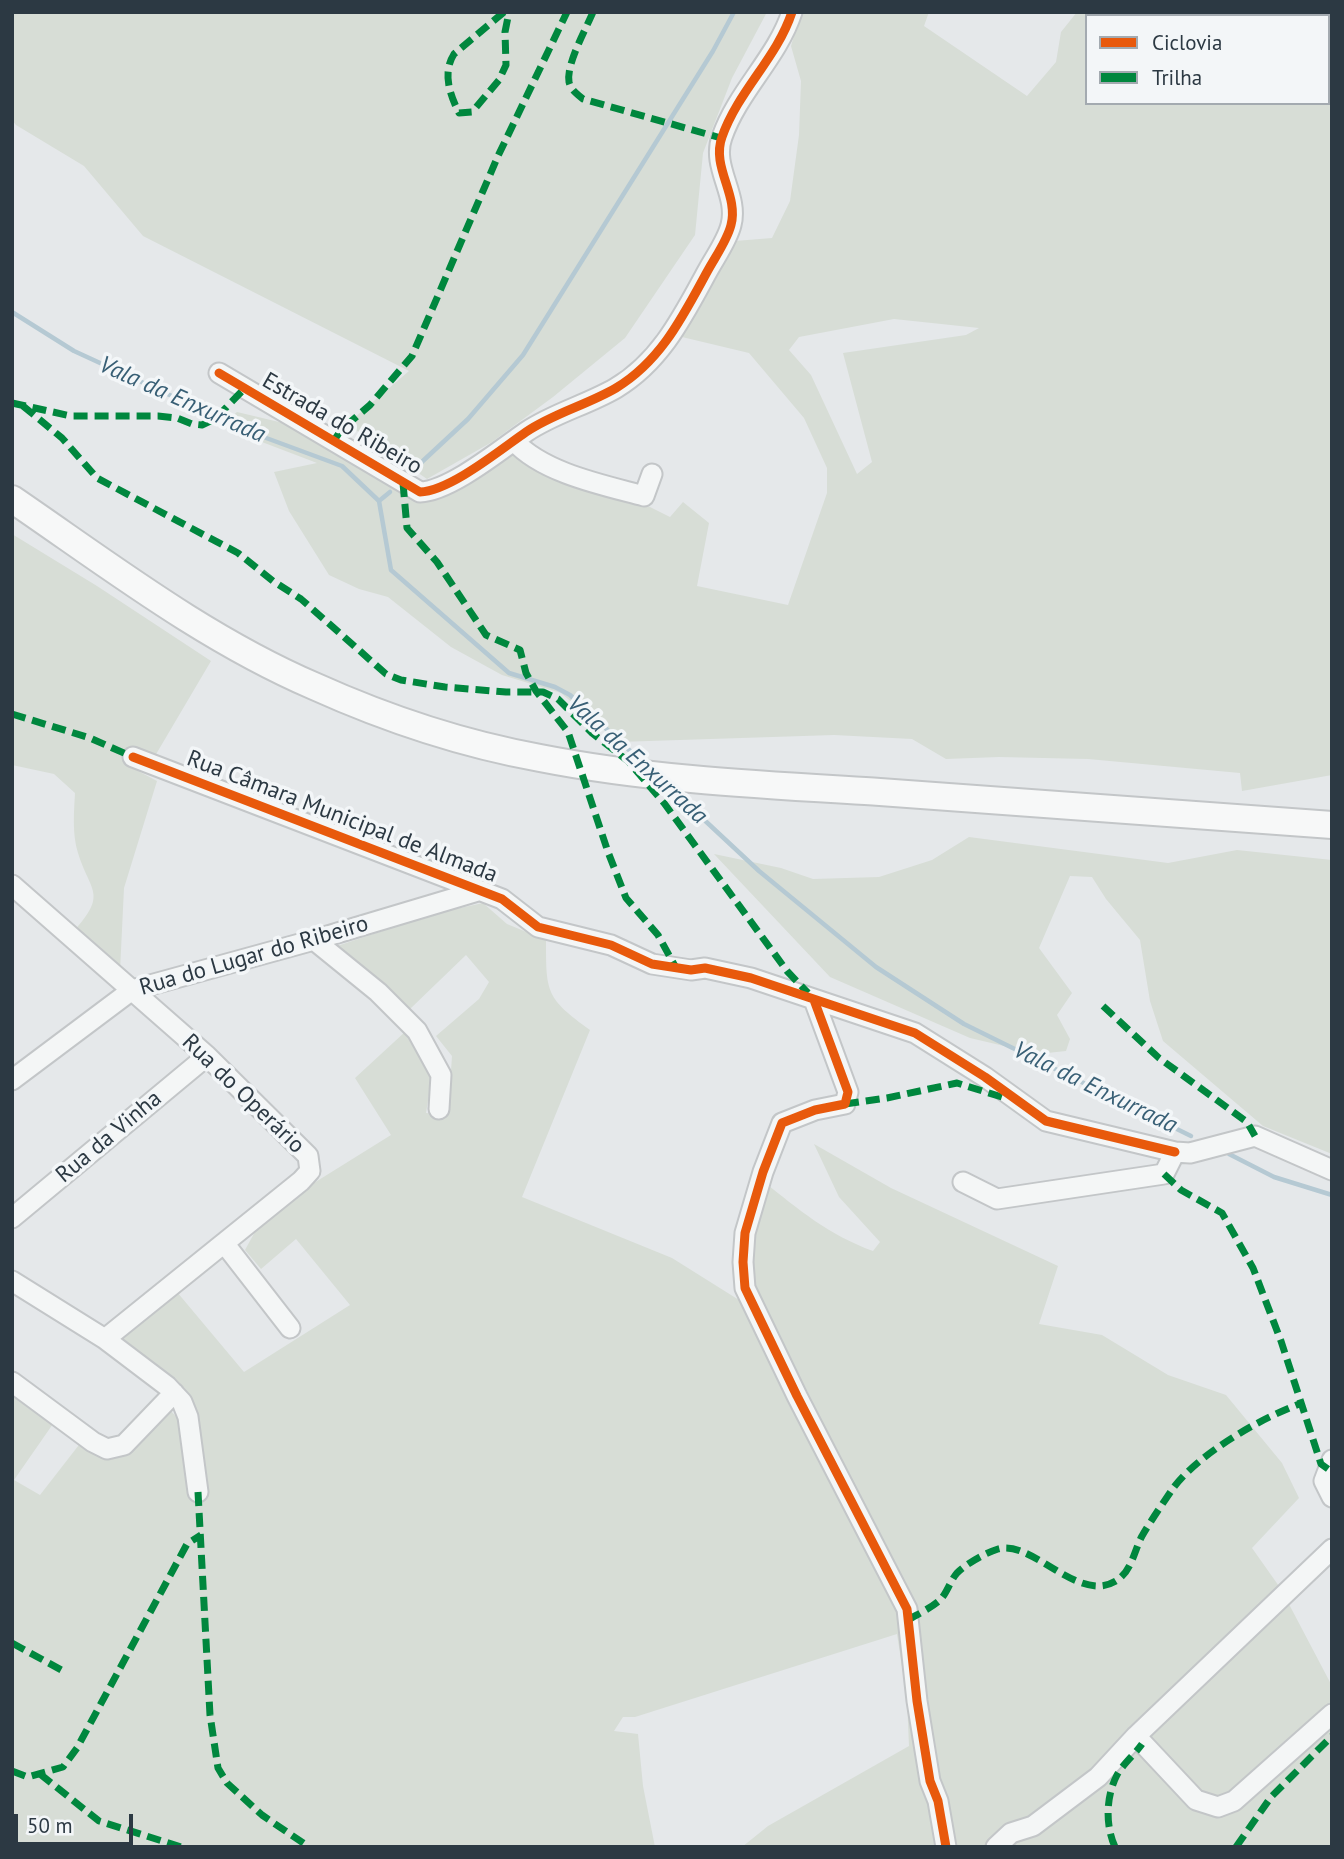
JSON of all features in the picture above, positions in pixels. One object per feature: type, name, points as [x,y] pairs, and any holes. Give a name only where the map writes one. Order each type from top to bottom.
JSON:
[{"type":"main road","points":[[12,499],[185,618],[314,687],[404,721],[536,758],[628,772],[747,784],[1332,825]]},
{"type":"street","name":"Estrada do Ribeiro","points":[[219,373],[421,492],[449,483],[557,415],[618,387],[671,337],[731,225],[733,210],[718,159],[721,138],[740,100],[785,34],[792,12]]},
{"type":"street","points":[[514,441],[524,452],[558,469],[598,484],[644,496],[652,474]]},
{"type":"street","name":"Rua Câmara Municipal de Almada","points":[[132,757],[502,899],[538,927],[611,945],[652,964],[691,970],[705,968],[751,978],[915,1033],[985,1077],[1046,1121],[1175,1152]]},
{"type":"street","name":"Rua do Operário","points":[[12,885],[207,1056],[308,1156],[310,1171],[302,1181],[105,1339]]},
{"type":"street","name":"Rua do Lugar do Ribeiro","points":[[12,1080],[132,990],[478,891]]},
{"type":"street","points":[[314,940],[378,992],[417,1031],[441,1075],[439,1109]]},
{"type":"street","points":[[814,1000],[848,1092],[845,1104],[815,1110],[782,1123],[763,1172],[745,1233],[745,1288],[797,1396],[907,1609],[925,1754],[946,1847]]},
{"type":"street","name":"Rua da Vinha","points":[[12,1218],[207,1056]]},
{"type":"street","points":[[962,1182],[997,1199],[1164,1174],[1175,1152],[1190,1153],[1255,1136],[1332,1170]]},
{"type":"street","points":[[224,1243],[290,1328]]},
{"type":"street","points":[[12,1281],[105,1339],[182,1402],[188,1417],[198,1492]]},
{"type":"street","points":[[12,1382],[93,1442],[107,1449],[124,1445],[174,1393]]},
{"type":"street","points":[[1332,1460],[1324,1481],[1332,1497]]},
{"type":"street","points":[[996,1847],[1011,1833],[1033,1826],[1098,1777],[1136,1736],[1332,1549]]},
{"type":"street","points":[[1136,1736],[1195,1800],[1218,1807],[1234,1801],[1332,1714]]},
{"type":"shaded area","points":[[12,12],[767,12],[732,78],[703,153],[695,235],[625,338],[553,397],[492,442],[427,479],[347,424],[409,371],[143,236],[84,166],[16,125],[12,120]]},
{"type":"shaded area","points":[[801,12],[929,12],[924,26],[1027,96],[1056,62],[1061,32],[1077,12],[1332,12],[1332,775],[1242,791],[1240,773],[1088,759],[946,759],[912,739],[834,735],[618,742],[561,693],[502,675],[451,647],[388,597],[359,589],[329,575],[289,511],[274,472],[317,463],[220,426],[237,412],[300,427],[427,496],[512,449],[544,469],[646,505],[670,517],[683,502],[709,523],[697,586],[788,605],[827,493],[827,468],[804,418],[749,353],[682,337],[735,241],[772,238],[790,201],[799,135],[801,81],[791,46]],"holes":[[[894,319],[979,328],[966,335],[843,353],[872,462],[857,474],[811,375],[789,350],[799,337]]]},
{"type":"shaded area","points":[[12,534],[211,661],[155,756],[132,747],[125,764],[157,781],[124,888],[120,971],[74,931],[91,908],[93,900],[91,885],[76,846],[75,793],[54,774],[12,765]]},
{"type":"shaded area","points":[[969,837],[1168,863],[1237,850],[1332,860],[1332,1154],[1263,1126],[1163,1041],[1150,1001],[1140,940],[1106,899],[1092,877],[1070,876],[1039,948],[1072,993],[1057,1015],[1070,1039],[1066,1051],[1038,1054],[970,1038],[830,977],[714,854],[781,868],[813,879],[879,877],[932,860]]},
{"type":"shaded area","points":[[483,903],[507,924],[546,940],[548,983],[552,993],[565,1010],[590,1030],[522,1197],[672,1258],[739,1300],[755,1293],[750,1255],[763,1181],[802,1212],[857,1245],[873,1251],[880,1242],[839,1197],[814,1144],[891,1188],[1058,1266],[1039,1324],[1102,1335],[1168,1375],[1226,1395],[1282,1463],[1299,1498],[1252,1548],[1281,1589],[1332,1686],[1332,1847],[742,1847],[768,1826],[909,1746],[907,1699],[897,1634],[635,1717],[623,1717],[614,1731],[638,1734],[643,1786],[655,1847],[12,1847],[12,1390],[55,1421],[14,1480],[40,1495],[82,1441],[134,1448],[171,1411],[180,1421],[190,1498],[188,1398],[120,1340],[177,1292],[244,1372],[350,1305],[296,1239],[261,1269],[245,1250],[257,1228],[285,1201],[391,1135],[355,1078],[406,1031],[433,1070],[426,1113],[448,1115],[452,1056],[436,1036],[479,999],[489,982],[466,955],[410,1009],[334,947],[437,913]]},
{"type":"waterway","points":[[411,472],[468,419],[523,355],[713,51],[734,12]]},
{"type":"waterway","name":"Vala da Enxurrada","points":[[12,312],[74,351],[250,432],[342,466],[379,501],[391,570],[509,673],[555,687],[570,695],[643,763]]},
{"type":"waterway","points":[[379,501],[390,492]]},
{"type":"waterway","name":"Vala da Enxurrada","points":[[670,788],[759,871],[876,967],[964,1024],[1191,1136]]},
{"type":"waterway","name":"Vala da Enxurrada","points":[[1229,1154],[1274,1177],[1332,1195]]},
{"type":"marked path","points":[[504,12],[454,54],[450,61],[449,84],[459,113],[472,112],[499,80],[506,65],[505,32],[509,12]]},
{"type":"marked path","points":[[333,442],[341,430],[370,405],[412,356],[498,156],[567,12]]},
{"type":"marked path","points":[[593,12],[570,66],[569,82],[574,92],[583,99],[721,138]]},
{"type":"marked path","points":[[12,403],[71,416],[158,416],[202,425],[215,419],[244,389]]},
{"type":"marked path","points":[[23,406],[62,438],[97,478],[238,553],[301,599],[386,674],[401,680],[445,687],[543,692],[558,699],[592,733],[628,761],[664,803],[787,971],[808,993]]},
{"type":"marked path","points":[[403,483],[407,528],[437,562],[486,635],[520,650],[526,673],[536,691],[568,732],[626,898],[658,935],[676,968]]},
{"type":"marked path","points":[[12,714],[90,738],[133,757]]},
{"type":"marked path","points":[[1103,1006],[1159,1058],[1247,1122],[1255,1136]]},
{"type":"marked path","points":[[845,1104],[957,1083],[1005,1098]]},
{"type":"marked path","points":[[1164,1174],[1181,1190],[1222,1213],[1253,1268],[1281,1341],[1321,1464],[1328,1469]]},
{"type":"marked path","points":[[908,1620],[940,1600],[961,1570],[998,1549],[1011,1548],[1025,1553],[1086,1584],[1101,1586],[1116,1581],[1129,1566],[1153,1518],[1186,1474],[1233,1438],[1302,1403]]},
{"type":"marked path","points":[[198,1492],[210,1715],[218,1768],[227,1783],[262,1815],[309,1847]]},
{"type":"marked path","points":[[12,1771],[28,1777],[63,1767],[77,1748],[187,1544],[201,1535]]},
{"type":"marked path","points":[[12,1643],[65,1672]]},
{"type":"marked path","points":[[1236,1847],[1271,1797],[1332,1736]]},
{"type":"marked path","points":[[1115,1847],[1108,1820],[1113,1783],[1142,1744]]},
{"type":"marked path","points":[[40,1774],[99,1821],[181,1847]]},
{"type":"cycle path","points":[[219,373],[420,492],[446,485],[537,425],[616,388],[646,365],[658,351],[689,305],[727,237],[732,214],[720,159],[722,137],[729,120],[777,44],[792,12]]},
{"type":"cycle path","points":[[133,757],[502,899],[538,927],[611,945],[652,964],[691,970],[705,968],[751,978],[915,1033],[985,1077],[1046,1121],[1175,1152]]},
{"type":"cycle path","points":[[814,1000],[848,1092],[845,1104],[815,1110],[782,1123],[763,1172],[745,1233],[745,1288],[797,1396],[907,1609],[917,1701],[930,1781],[938,1801],[946,1847]]}]
